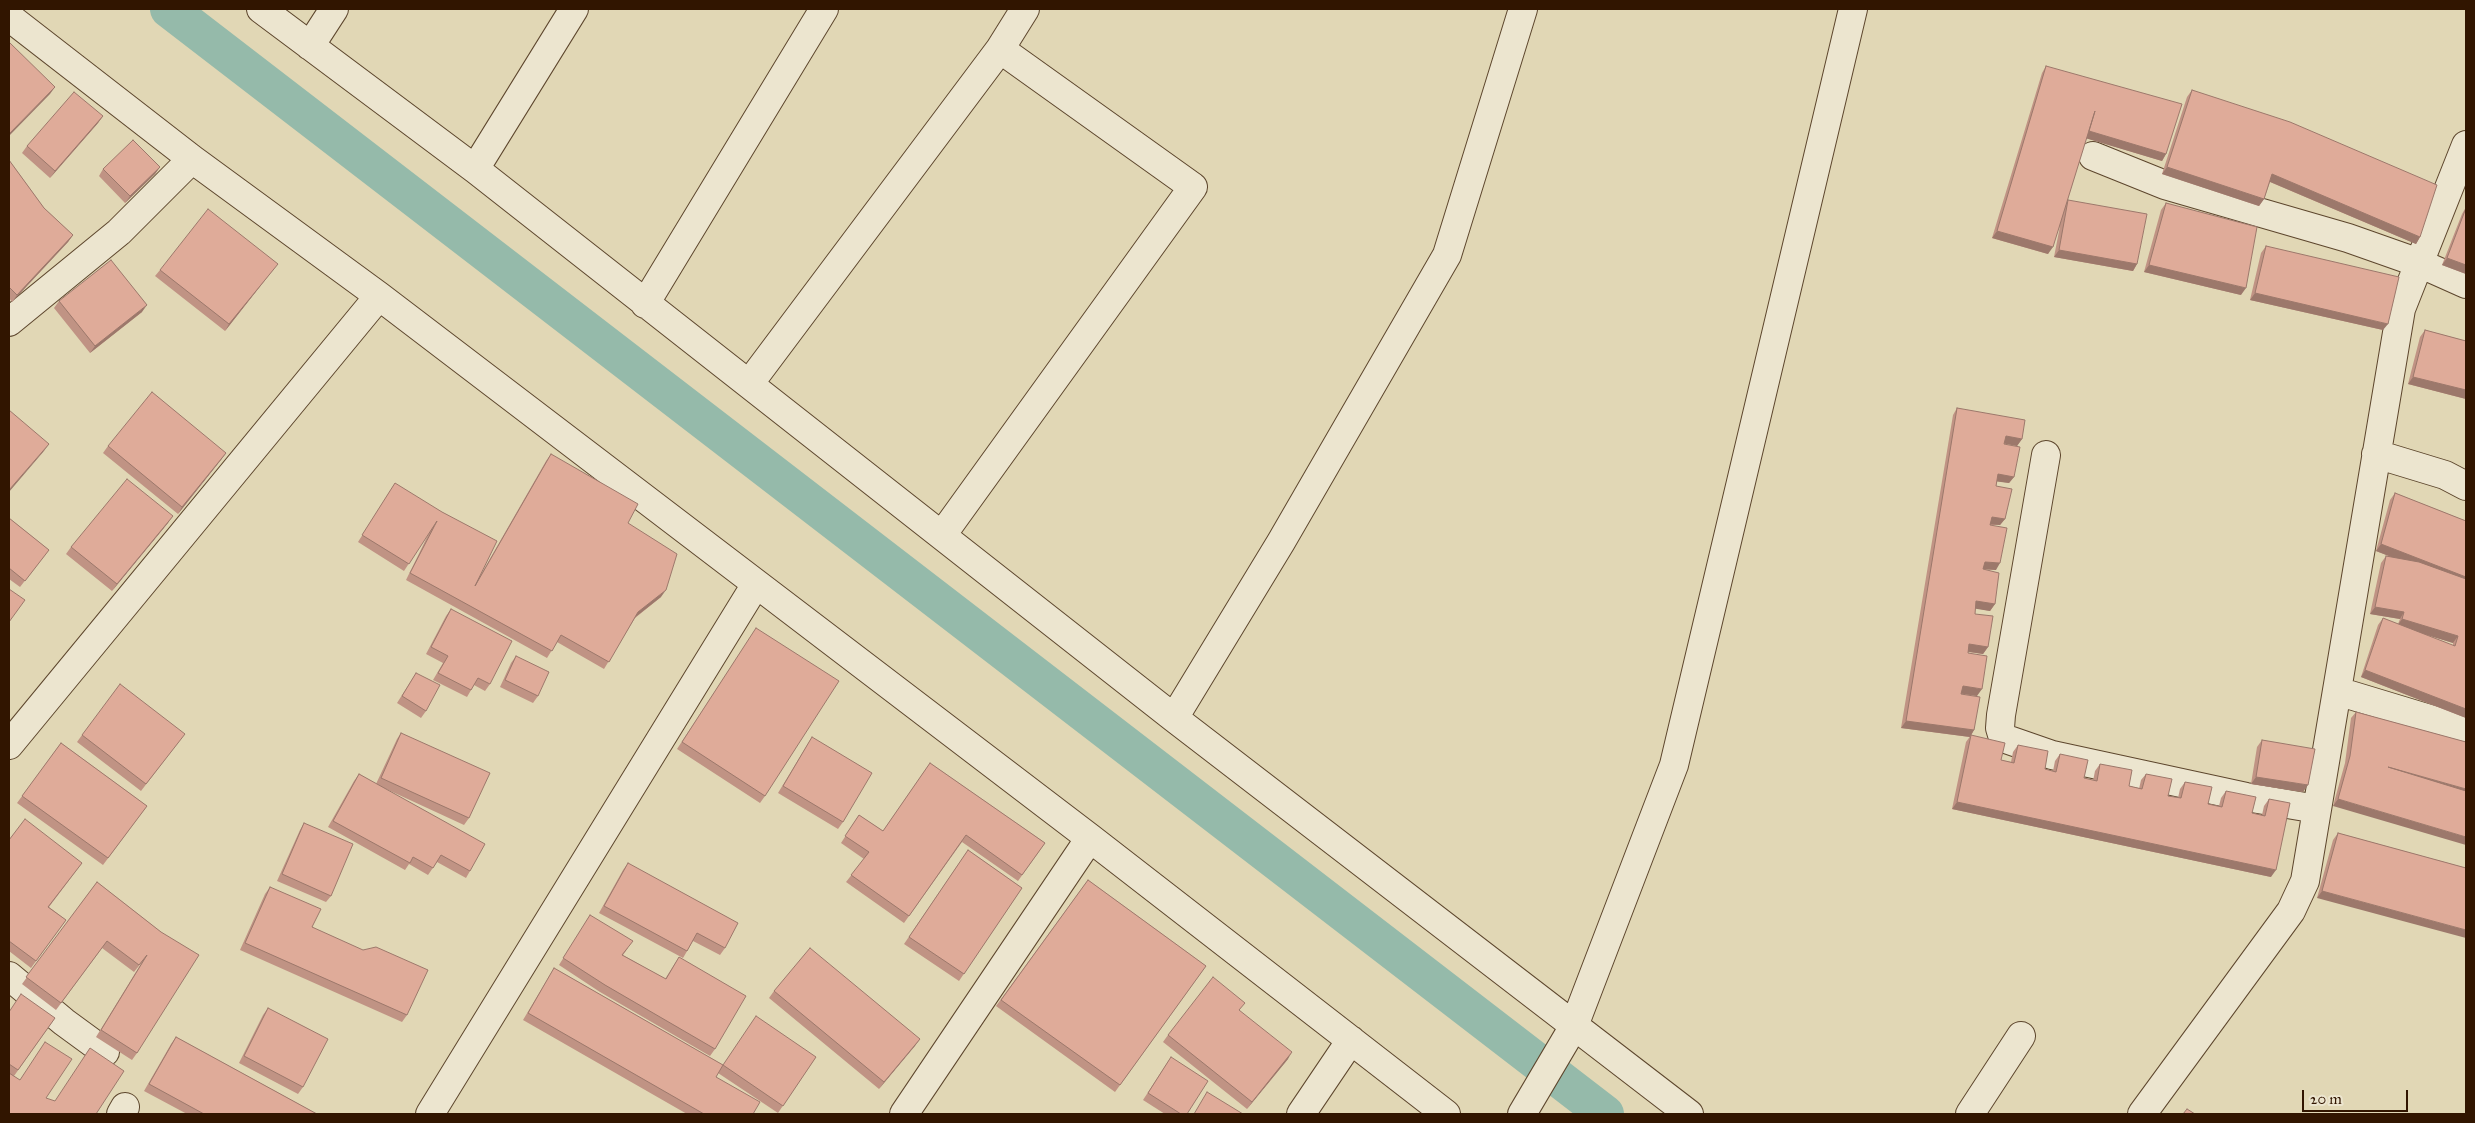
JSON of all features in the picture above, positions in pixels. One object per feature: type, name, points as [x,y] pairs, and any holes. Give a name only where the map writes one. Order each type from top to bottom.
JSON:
[{"type":"street","points":[[261,9],[474,169],[1174,718],[1689,1114]]},
{"type":"street","points":[[310,46],[334,9]]},
{"type":"street","points":[[474,169],[574,9]]},
{"type":"street","points":[[645,304],[824,9]]},
{"type":"street","points":[[749,384],[1000,49],[1026,9]]},
{"type":"street","points":[[1174,718],[1281,542],[1447,255],[1523,9]]},
{"type":"street","points":[[1522,1114],[1574,1026],[1674,765],[1853,9]]},
{"type":"street","points":[[9,17],[192,159],[379,296],[1090,838],[1446,1114]]},
{"type":"street","points":[[942,535],[1194,187],[1000,49]]},
{"type":"street","points":[[2142,1114],[2291,912],[2306,881],[2401,309],[2466,144]]},
{"type":"street","points":[[2093,156],[2165,185],[2270,214],[2419,263],[2466,284]]},
{"type":"street","points":[[9,322],[119,232],[192,159]]},
{"type":"street","points":[[9,745],[379,296]]},
{"type":"street","points":[[2376,454],[2445,475],[2466,486]]},
{"type":"street","points":[[2046,455],[2000,715],[2000,734],[2003,738],[2061,757],[2246,797],[2317,809]]},
{"type":"street","points":[[430,1114],[756,584]]},
{"type":"street","points":[[2337,690],[2466,730]]},
{"type":"street","points":[[904,1114],[1090,838]]},
{"type":"street","points":[[9,976],[64,1022],[105,1052]]},
{"type":"street","points":[[1970,1114],[2021,1036]]},
{"type":"street","points":[[1301,1114],[1351,1040]]},
{"type":"building","points":[[9,42],[55,87],[9,134]]},
{"type":"building","points":[[2046,66],[2182,104],[2166,154],[2089,131],[2095,111],[2053,247],[1997,231]]},
{"type":"building","points":[[2192,90],[2290,122],[2437,185],[2420,237],[2272,174],[2264,199],[2167,167]]},
{"type":"building","points":[[74,92],[103,116],[55,171],[27,146]]},
{"type":"building","points":[[133,140],[160,167],[130,196],[103,169]]},
{"type":"building","points":[[9,160],[44,208],[73,235],[17,295],[9,287]]},
{"type":"building","points":[[2068,200],[2147,214],[2137,264],[2059,250]]},
{"type":"building","points":[[2166,203],[2257,227],[2246,288],[2149,265]]},
{"type":"building","points":[[2466,208],[2466,265],[2447,258]]},
{"type":"building","points":[[208,209],[278,264],[229,324],[160,270]]},
{"type":"building","points":[[2266,246],[2399,277],[2388,324],[2255,293]]},
{"type":"building","points":[[111,260],[147,305],[95,346],[59,301]]},
{"type":"building","points":[[2425,330],[2466,341],[2466,390],[2413,377]]},
{"type":"building","points":[[152,392],[226,453],[182,507],[108,446]]},
{"type":"building","points":[[1957,408],[2025,420],[2022,439],[2006,436],[2004,444],[2020,447],[2014,477],[1998,474],[1996,486],[2012,489],[2005,519],[1992,517],[1990,525],[2007,528],[2000,563],[1985,562],[1983,569],[1999,573],[1995,604],[1976,601],[1975,614],[1993,616],[1988,647],[1969,644],[1968,653],[1987,656],[1982,689],[1963,686],[1961,694],[1980,697],[1974,730],[1906,721]]},
{"type":"building","points":[[9,410],[49,444],[9,490]]},
{"type":"building","points":[[551,454],[638,504],[628,523],[677,554],[666,590],[638,612],[609,662],[561,635],[552,651],[410,573],[437,521],[409,564],[362,535],[395,483],[442,512],[497,541],[475,586]]},
{"type":"building","points":[[127,479],[173,516],[117,584],[71,547]]},
{"type":"building","points":[[2395,493],[2466,521],[2466,577],[2381,544]]},
{"type":"building","points":[[9,518],[49,550],[25,581],[9,568]]},
{"type":"building","points":[[2386,556],[2419,562],[2466,579],[2466,709],[2365,670],[2383,618],[2455,646],[2458,636],[2402,619],[2404,612],[2375,607]]},
{"type":"building","points":[[9,589],[25,600],[9,622]]},
{"type":"building","points":[[451,609],[512,641],[490,684],[478,678],[471,690],[438,673],[448,656],[431,647]]},
{"type":"building","points":[[756,628],[839,681],[765,796],[682,742]]},
{"type":"building","points":[[516,656],[549,672],[538,696],[505,680]]},
{"type":"building","points":[[416,673],[440,685],[426,711],[402,696]]},
{"type":"building","points":[[120,684],[185,734],[146,784],[82,735]]},
{"type":"building","points":[[2356,712],[2466,742],[2466,789],[2388,767],[2466,791],[2466,837],[2338,799],[2350,756]]},
{"type":"building","points":[[401,733],[490,773],[469,818],[381,778]]},
{"type":"building","points":[[1971,735],[2005,743],[2001,760],[2014,763],[2018,745],[2048,751],[2045,769],[2056,772],[2060,754],[2088,760],[2084,778],[2097,781],[2100,764],[2132,770],[2129,786],[2142,789],[2146,774],[2172,779],[2168,796],[2181,798],[2185,782],[2212,787],[2208,804],[2222,807],[2226,791],[2256,797],[2252,813],[2265,816],[2269,799],[2290,803],[2276,870],[1957,802]]},
{"type":"building","points":[[812,737],[872,773],[843,822],[783,786]]},
{"type":"building","points":[[2262,740],[2315,749],[2308,785],[2256,777]]},
{"type":"building","points":[[61,743],[147,806],[108,858],[22,796]]},
{"type":"building","points":[[930,763],[1045,843],[1022,875],[966,835],[909,916],[851,875],[869,852],[845,836],[859,815],[883,831]]},
{"type":"building","points":[[359,774],[485,844],[470,871],[441,855],[433,868],[413,857],[410,863],[333,821]]},
{"type":"building","points":[[25,819],[82,863],[48,907],[66,920],[36,961],[9,941],[9,840]]},
{"type":"building","points":[[304,823],[353,844],[331,896],[282,874]]},
{"type":"building","points":[[2338,833],[2466,868],[2466,930],[2322,891]]},
{"type":"building","points":[[968,850],[1022,888],[964,974],[909,937]]},
{"type":"building","points":[[628,863],[738,923],[725,948],[697,933],[687,951],[604,906]]},
{"type":"building","points":[[1088,880],[1206,966],[1120,1085],[1001,1000]]},
{"type":"building","points":[[97,882],[161,932],[199,955],[137,1053],[101,1030],[147,955],[139,965],[107,941],[61,1003],[26,977]]},
{"type":"building","points":[[270,887],[321,909],[312,927],[363,950],[376,947],[428,970],[407,1015],[245,943]]},
{"type":"building","points":[[590,915],[633,941],[622,955],[666,979],[679,957],[746,996],[715,1049],[605,985],[563,958]]},
{"type":"building","points":[[810,948],[920,1039],[884,1082],[774,991]]},
{"type":"building","points":[[554,968],[723,1065],[716,1077],[760,1102],[753,1114],[704,1114],[528,1013]]},
{"type":"building","points":[[1213,977],[1245,1003],[1239,1010],[1292,1052],[1252,1102],[1168,1035]]},
{"type":"building","points":[[21,994],[55,1018],[18,1070],[9,1064],[9,1012]]},
{"type":"building","points":[[268,1008],[328,1039],[303,1087],[244,1056]]},
{"type":"building","points":[[756,1016],[816,1057],[783,1106],[723,1065]]},
{"type":"building","points":[[176,1037],[317,1114],[204,1114],[149,1084]]},
{"type":"building","points":[[45,1042],[72,1059],[46,1098],[55,1101],[90,1048],[124,1071],[96,1114],[9,1114],[9,1073],[20,1080]]},
{"type":"building","points":[[1171,1057],[1208,1081],[1187,1114],[1181,1114],[1148,1093]]},
{"type":"building","points":[[1207,1092],[1243,1114],[1194,1114]]},
{"type":"building","points":[[2187,1109],[2195,1114],[2183,1114]]},
{"type":"waterway","points":[[169,9],[1605,1114]]}]
